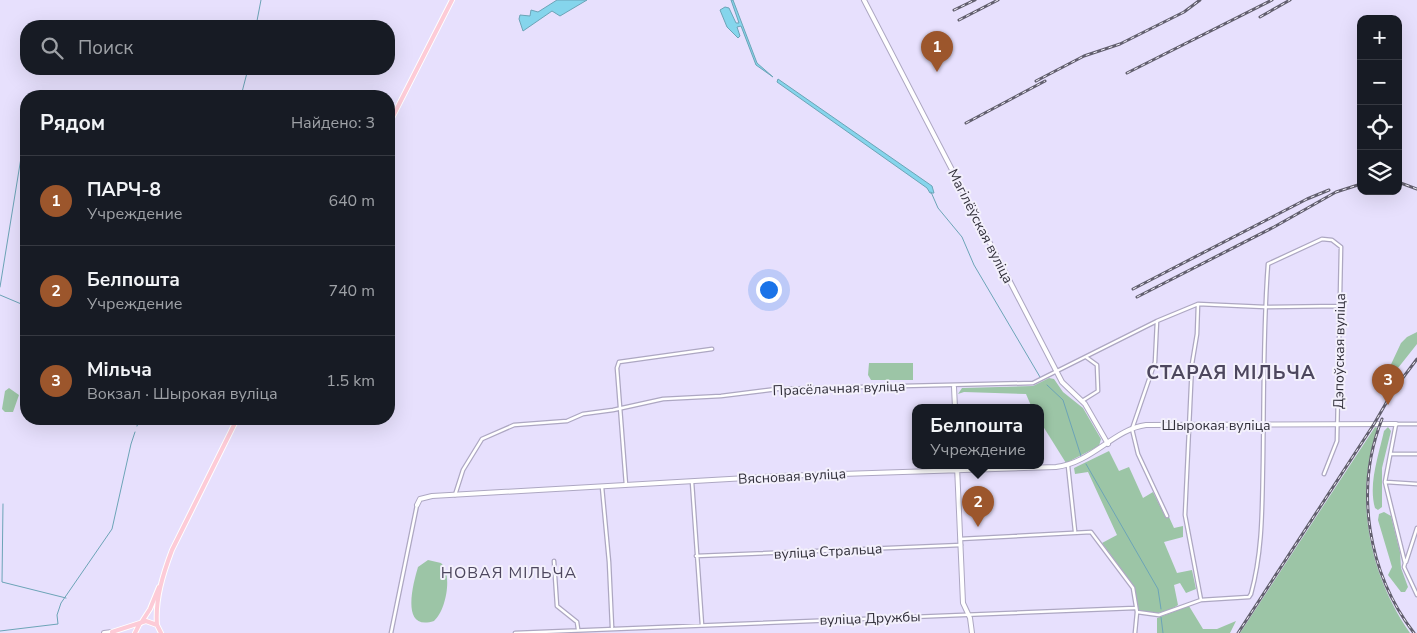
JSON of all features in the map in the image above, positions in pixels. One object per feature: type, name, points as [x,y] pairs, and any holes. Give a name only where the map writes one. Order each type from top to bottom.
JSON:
[{"type":"main road","points":[[395,112],[452,0]]},
{"type":"main road","points":[[135,633],[150,609],[179,534],[233,425]]},
{"type":"main road","points":[[160,630],[156,610],[162,581]]},
{"type":"main road","points":[[114,632],[146,621],[160,630]]},
{"type":"street","name":"Магілёўская вуліца","points":[[864,0],[1056,371],[1066,388],[1082,401],[1108,444]]},
{"type":"street","name":"Дэпоўская вуліца","points":[[1265,307],[1268,264],[1322,239],[1332,240],[1341,246],[1337,441],[1324,474]]},
{"type":"street","name":"Прасёлачная вуліца","points":[[454,495],[463,470],[482,440],[514,425],[567,421],[583,414],[663,399],[721,396],[792,388],[954,387],[1033,383],[1157,321],[1198,304]]},
{"type":"street","points":[[1201,600],[1185,515],[1192,364],[1198,304],[1265,307],[1339,306]]},
{"type":"street","points":[[1264,426],[1265,307]]},
{"type":"street","points":[[1157,321],[1155,362],[1132,429],[1138,454],[1167,516]]},
{"type":"street","points":[[626,485],[620,408],[619,362],[712,349]]},
{"type":"street","points":[[1082,401],[1098,392],[1097,365],[1086,357]]},
{"type":"street","points":[[954,387],[955,404]]},
{"type":"street","points":[[1417,424],[1396,424],[1385,482],[1407,574],[1417,595]]},
{"type":"street","name":"Шырокая вуліца","points":[[1132,429],[1146,425],[1396,424]]},
{"type":"street","name":"вуліца Дружбы","points":[[515,633],[967,614],[1136,610],[1159,615],[1201,600],[1249,597],[1252,594],[1260,554],[1263,508],[1264,426]]},
{"type":"street","name":"Вясновая вуліца","points":[[1044,466],[1068,466],[1132,429]]},
{"type":"street","points":[[1390,454],[1417,454]]},
{"type":"street","points":[[1068,466],[1075,531]]},
{"type":"street","name":"Вясновая вуліца","points":[[417,505],[420,499],[432,496],[938,469]]},
{"type":"street","points":[[957,469],[963,605],[970,618],[972,633]]},
{"type":"street","points":[[692,482],[702,625]]},
{"type":"street","points":[[1385,482],[1417,484]]},
{"type":"street","points":[[602,487],[609,562],[612,628]]},
{"type":"street","points":[[391,633],[417,505]]},
{"type":"street","points":[[1405,563],[1417,528]]},
{"type":"street","points":[[960,539],[1075,531],[1091,532],[1132,585],[1136,610],[1135,633]]},
{"type":"street","name":"вуліца Стральца","points":[[696,556],[961,545]]},
{"type":"street","points":[[554,561],[557,606],[577,622],[578,629]]},
{"type":"street","points":[[104,633],[114,632]]},
{"type":"green space","points":[[1417,332],[1417,344],[1379,390],[1401,343],[1407,337]]},
{"type":"green space","points":[[869,363],[913,363],[913,380],[871,380],[868,375]]},
{"type":"green space","points":[[1049,378],[1054,379],[1063,392],[1083,408],[1101,439],[1099,446],[1066,463],[1044,428],[1044,404],[1030,404],[1026,394],[964,392],[958,394],[962,388],[1033,386]]},
{"type":"green space","points":[[9,388],[19,395],[13,412],[5,412],[2,409],[5,391]]},
{"type":"green space","points":[[1375,427],[1378,428],[1367,480],[1366,507],[1369,534],[1384,586],[1410,633],[1240,633]]},
{"type":"green space","points":[[1388,427],[1391,431],[1382,468],[1382,507],[1378,510],[1375,508],[1373,499],[1373,479],[1384,431]]},
{"type":"green space","points":[[1109,451],[1119,471],[1129,467],[1143,498],[1153,492],[1166,518],[1169,517],[1174,528],[1183,526],[1183,537],[1164,542],[1177,573],[1192,570],[1196,589],[1186,593],[1180,583],[1174,585],[1178,605],[1164,612],[1149,613],[1139,611],[1133,585],[1102,543],[1117,535],[1088,472],[1075,474],[1074,468]]},
{"type":"green space","points":[[1384,512],[1391,516],[1400,552],[1401,568],[1408,587],[1405,592],[1401,592],[1388,575],[1392,567],[1378,520],[1379,514]]},
{"type":"green space","points":[[428,560],[441,563],[445,568],[447,584],[445,601],[438,616],[434,621],[423,623],[416,620],[411,604],[418,567]]},
{"type":"green space","points":[[1189,606],[1203,629],[1217,629],[1236,621],[1230,633],[1157,633],[1157,618]]},
{"type":"water","points":[[557,0],[587,0],[560,16],[552,11],[523,31],[519,19],[520,15],[530,16],[531,10],[538,12]]},
{"type":"water","points":[[731,0],[733,0],[757,63],[773,77],[756,65],[741,26],[737,27],[740,36],[738,38],[727,27],[720,10],[725,7],[729,8],[736,23],[739,23]]},
{"type":"water","points":[[778,79],[932,186],[934,193],[930,193],[927,188],[777,82]]},
{"type":"waterway","points":[[257,20],[261,0]]},
{"type":"waterway","points":[[243,90],[246,75]]},
{"type":"waterway","points":[[0,287],[20,164]]},
{"type":"waterway","points":[[931,192],[938,208],[962,237],[974,265],[1040,377]]},
{"type":"waterway","points":[[0,295],[20,303]]},
{"type":"waterway","points":[[1047,385],[1063,400],[1081,456]]},
{"type":"waterway","points":[[0,631],[58,624],[57,615],[61,603],[112,529],[135,432]]},
{"type":"waterway","points":[[1086,464],[1158,589],[1161,609]]},
{"type":"waterway","points":[[3,504],[2,582],[66,598]]},
{"type":"waterway","points":[[1161,617],[1163,633]]},
{"type":"railway","points":[[954,10],[975,0]]},
{"type":"railway","points":[[959,20],[998,0]]},
{"type":"railway","points":[[1036,81],[1084,56],[1120,44],[1184,12],[1200,0]]},
{"type":"railway","points":[[1127,73],[1272,0]]},
{"type":"railway","points":[[1260,17],[1290,0]]},
{"type":"railway","points":[[966,123],[1045,81]]},
{"type":"railway","points":[[1402,183],[1417,189]]},
{"type":"railway","points":[[1137,297],[1274,227],[1336,192],[1357,185]]},
{"type":"railway","points":[[1133,289],[1307,199],[1329,190]]},
{"type":"railway","points":[[1238,633],[1374,424],[1393,391],[1417,359]]},
{"type":"railway","points":[[1382,419],[1373,446],[1369,474],[1370,530],[1376,558],[1386,584],[1398,609],[1414,633]]},
{"type":"place","name":"ПАРЧ-8","points":[[937,72]]},
{"type":"place","name":"Мільча","points":[[1388,405]]},
{"type":"place","name":"Белпошта","points":[[978,527]]},
{"type":"district","name":"СТАРАЯ МІЛЬЧА","points":[[1231,372]]},
{"type":"district","name":"НОВАЯ МІЛЬЧА","points":[[509,572]]}]
